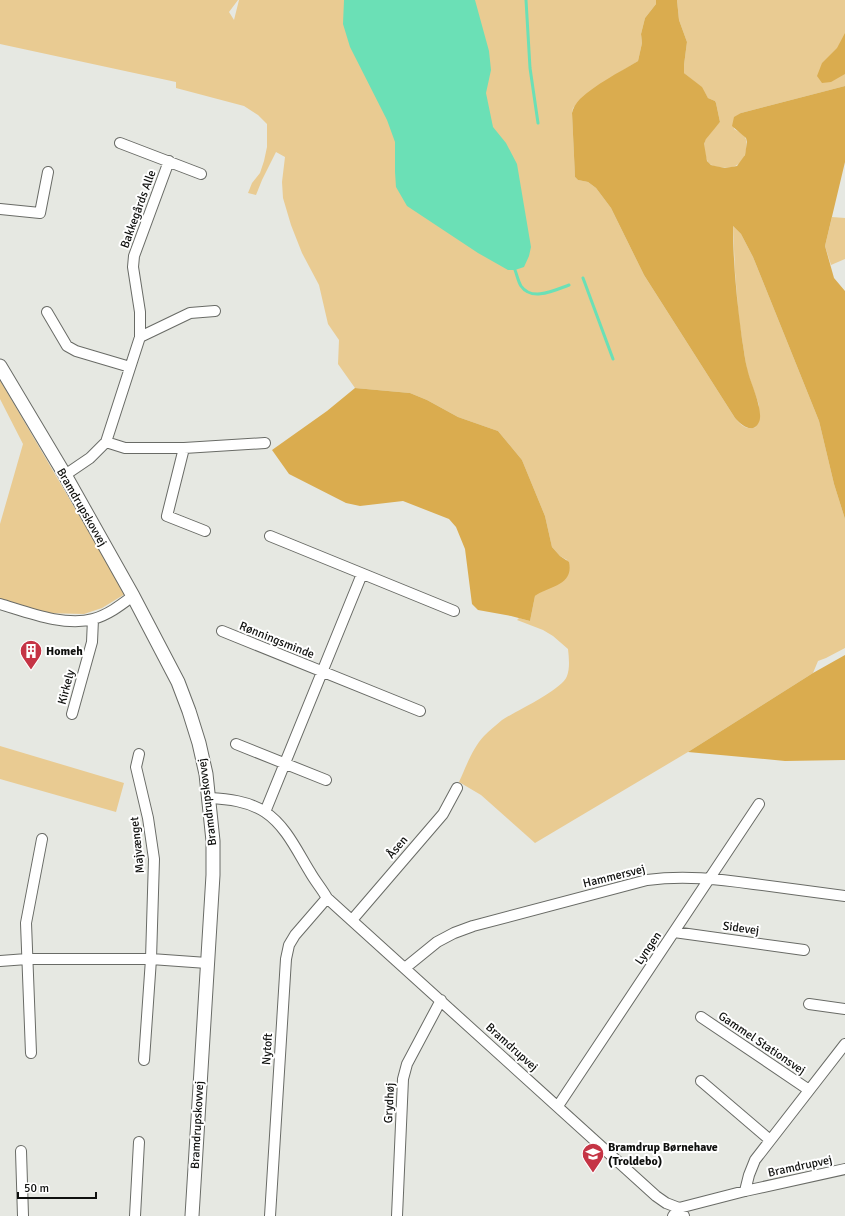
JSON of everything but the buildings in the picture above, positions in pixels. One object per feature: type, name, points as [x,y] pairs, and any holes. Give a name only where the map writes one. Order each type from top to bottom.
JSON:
[{"type":"street","name":"Bakkegårds Alle","points":[[120,143],[201,174]]},
{"type":"street","name":"Bakkegårds Alle","points":[[65,476],[90,458],[106,442],[140,337],[140,312],[133,267],[134,256],[169,161]]},
{"type":"street","points":[[0,210],[40,213],[48,172]]},
{"type":"street","points":[[140,337],[190,313],[215,310]]},
{"type":"street","points":[[47,312],[67,346],[76,351],[130,366]]},
{"type":"street","name":"Bramdrupskovvej","points":[[0,366],[65,476],[172,668],[184,695],[199,743],[206,774],[209,798],[213,875],[192,1216]]},
{"type":"street","points":[[106,442],[125,448],[184,448],[265,443]]},
{"type":"street","points":[[184,448],[167,516],[205,531]]},
{"type":"street","points":[[270,536],[454,612]]},
{"type":"street","name":"Rønningsminde","points":[[264,812],[362,574]]},
{"type":"street","points":[[0,604],[42,616],[78,622],[107,614],[133,596]]},
{"type":"street","name":"Kirkely","points":[[72,714],[92,642],[93,619]]},
{"type":"street","name":"Rønningsminde","points":[[222,631],[420,711]]},
{"type":"street","points":[[236,744],[326,780]]},
{"type":"street","name":"Majvænget","points":[[139,754],[136,766],[148,818],[154,859],[151,959],[144,1060]]},
{"type":"street","name":"Åsen","points":[[352,920],[443,814],[457,788]]},
{"type":"street","name":"Bramdrupvej","points":[[209,798],[232,799],[248,804],[264,812],[285,830],[327,898],[656,1196],[679,1213],[746,1191],[845,1169]]},
{"type":"street","name":"Lyngen","points":[[558,1106],[759,804]]},
{"type":"street","points":[[31,1053],[26,923],[42,839]]},
{"type":"street","name":"Hammersvej","points":[[405,968],[437,942],[454,933],[473,926],[648,880],[666,877],[710,878],[845,896]]},
{"type":"street","name":"Nytoft","points":[[270,1216],[286,959],[289,945],[295,935],[327,898]]},
{"type":"street","name":"Sidevej","points":[[674,932],[804,950]]},
{"type":"street","points":[[0,961],[27,959],[151,959],[207,963]]},
{"type":"street","name":"Grydhøj","points":[[397,1216],[403,1079],[407,1064],[441,1000]]},
{"type":"street","points":[[809,1004],[845,1009]]},
{"type":"street","name":"Gammel Stationsvej","points":[[701,1017],[809,1090]]},
{"type":"street","name":"Gammel Stationsvej","points":[[746,1191],[749,1175],[755,1160],[845,1044]]},
{"type":"street","points":[[701,1081],[770,1140]]},
{"type":"street","points":[[135,1216],[139,1142]]},
{"type":"street","points":[[20,1151],[23,1216]]},
{"type":"shaded area","points":[[0,0],[238,0],[229,12],[234,20],[239,0],[656,0],[656,4],[645,18],[641,34],[642,43],[638,61],[609,79],[573,108],[575,177],[578,180],[588,182],[596,188],[611,208],[644,275],[735,418],[747,428],[753,428],[756,427],[759,405],[747,371],[739,320],[733,226],[741,234],[753,257],[819,421],[834,484],[845,519],[845,648],[818,661],[813,673],[688,752],[535,843],[481,795],[459,782],[473,752],[484,736],[502,720],[557,688],[563,682],[568,673],[568,649],[553,636],[543,630],[517,620],[519,618],[530,621],[535,596],[567,560],[560,556],[552,547],[545,516],[522,460],[498,431],[458,417],[427,400],[410,393],[355,388],[338,364],[339,340],[328,324],[319,285],[302,253],[291,225],[283,198],[282,182],[285,157],[276,152],[256,195],[248,193],[252,183],[260,173],[267,147],[267,124],[258,115],[244,106],[176,88],[176,82],[0,44]]},
{"type":"shaded area","points":[[344,0],[475,0],[489,51],[491,70],[486,93],[493,127],[506,143],[517,164],[531,247],[524,267],[515,270],[508,270],[478,253],[407,206],[396,187],[395,142],[387,120],[350,47],[343,24]]},
{"type":"shaded area","points":[[656,0],[677,0],[679,20],[687,42],[684,73],[702,87],[708,98],[716,103],[720,122],[706,139],[704,144],[707,161],[711,165],[725,168],[737,166],[745,155],[747,142],[746,138],[732,126],[734,117],[741,113],[845,86],[845,162],[825,246],[834,278],[845,291],[845,519],[834,484],[819,421],[753,257],[741,234],[733,226],[738,311],[742,339],[747,368],[760,411],[759,422],[754,428],[747,428],[735,418],[644,275],[611,208],[596,188],[588,182],[578,180],[575,177],[572,113],[574,107],[580,99],[593,88],[638,61],[642,43],[641,34],[645,18],[656,4]]},
{"type":"shaded area","points":[[677,0],[845,0],[845,86],[741,113],[734,129],[745,137],[747,142],[743,159],[737,165],[728,168],[716,167],[712,165],[707,161],[704,146],[707,136],[720,122],[716,103],[708,98],[701,87],[684,73],[687,42],[679,20]]},
{"type":"shaded area","points":[[845,33],[845,74],[831,82],[822,83],[817,76],[822,63],[837,48]]},
{"type":"shaded area","points":[[832,217],[845,218],[845,259],[831,265],[825,246]]},
{"type":"shaded area","points":[[0,380],[125,594],[102,608],[84,614],[43,613],[0,600],[0,524],[23,444],[0,399]]},
{"type":"shaded area","points":[[355,388],[410,393],[427,400],[458,417],[498,431],[522,460],[545,516],[552,547],[560,556],[569,562],[570,570],[564,581],[535,596],[530,621],[478,610],[472,604],[465,549],[456,527],[449,519],[403,501],[360,506],[346,503],[289,474],[272,450],[327,411]]},
{"type":"shaded area","points":[[845,655],[845,760],[785,761],[688,752],[813,673]]},
{"type":"shaded area","points":[[0,746],[124,783],[116,812],[0,779]]},
{"type":"waterway","points":[[526,0],[530,68],[538,123]]},
{"type":"waterway","points":[[515,270],[521,286],[526,291],[531,293],[537,294],[551,292],[569,285]]},
{"type":"waterway","points":[[583,278],[613,359]]},
{"type":"place","name":"Homeh","points":[[31,670]]},
{"type":"place","name":"Bramdrup Børnehave (Troldebo)","points":[[593,1174]]}]
